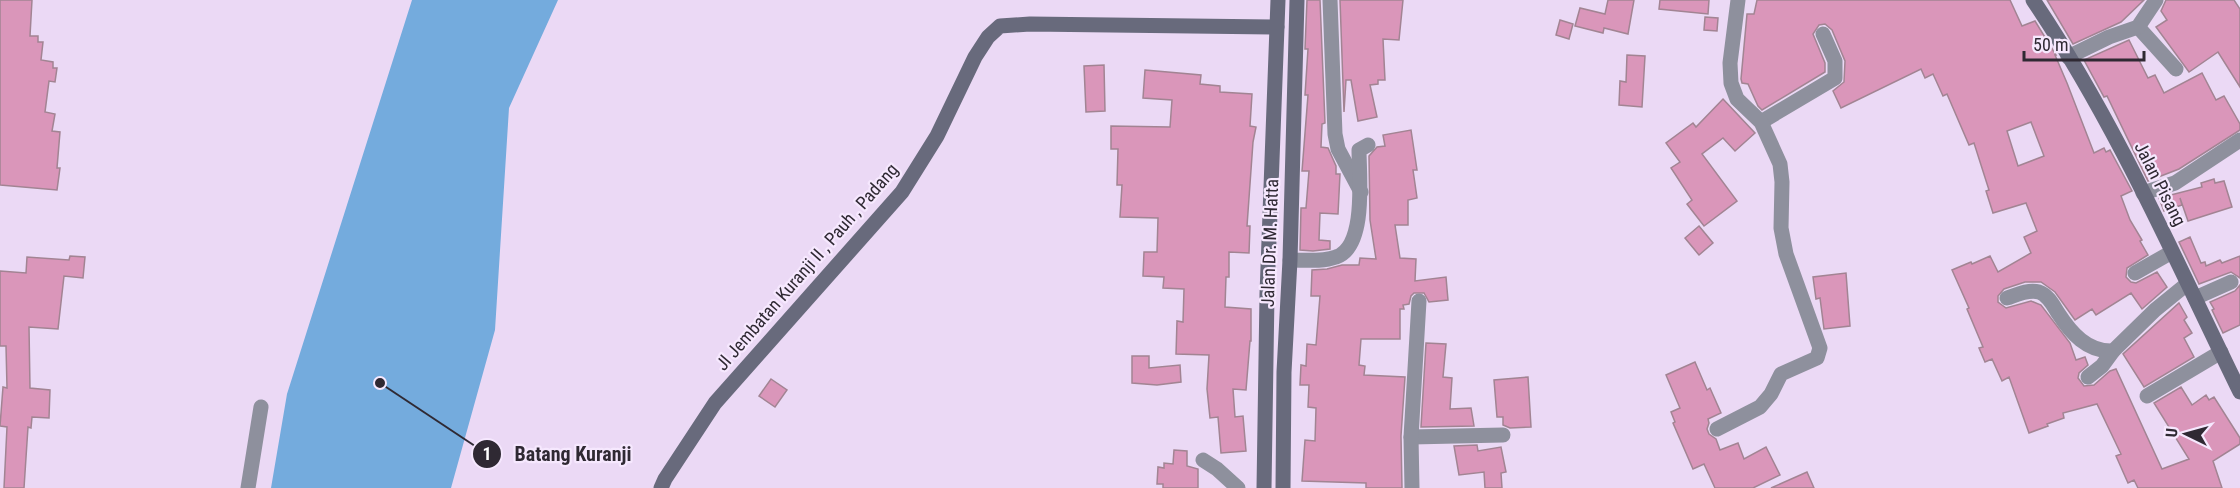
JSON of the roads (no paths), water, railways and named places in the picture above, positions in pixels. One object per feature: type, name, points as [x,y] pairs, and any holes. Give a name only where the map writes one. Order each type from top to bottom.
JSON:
[{"type":"street","name":"Jalan Dr. M. Hatta","points":[[1264,488],[1267,294],[1278,0]]},
{"type":"street","name":"Jalan Dr. M. Hatta","points":[[1283,488],[1284,372],[1290,260],[1297,0]]},
{"type":"street","points":[[1330,0],[1335,134],[1338,149],[1360,192]]},
{"type":"street","points":[[1717,429],[1760,407],[1771,394],[1781,374],[1816,358],[1820,353],[1786,254],[1781,228],[1780,164],[1761,122],[1737,99],[1731,84],[1730,63],[1738,0]]},
{"type":"street","name":"Jalan Pisang","points":[[2033,0],[2098,104],[2240,392]]},
{"type":"street","points":[[2068,57],[2109,37],[2138,27],[2156,0]]},
{"type":"street","name":"Jl Jembatan Kuranji II , Pauh , Padang","points":[[661,488],[715,403],[902,192],[937,136],[975,57],[988,37],[1000,26],[1030,24],[1277,27]]},
{"type":"street","points":[[2138,27],[2176,69]]},
{"type":"street","points":[[1761,122],[1835,78],[1834,61],[1823,34]]},
{"type":"street","points":[[2143,193],[2175,183],[2240,140]]},
{"type":"street","points":[[1290,260],[1327,260],[1339,257],[1351,244],[1360,192],[1359,150],[1368,145]]},
{"type":"street","points":[[2135,273],[2172,252]]},
{"type":"street","points":[[2195,298],[2231,282]]},
{"type":"street","points":[[2088,377],[2102,366],[2113,351],[2156,310],[2187,284]]},
{"type":"street","points":[[2007,298],[2023,292],[2041,293],[2053,303],[2071,331],[2081,341],[2092,348],[2113,351]]},
{"type":"street","points":[[1412,488],[1411,436],[1419,301]]},
{"type":"street","points":[[2147,396],[2221,352]]},
{"type":"street","points":[[248,488],[261,407]]},
{"type":"street","points":[[1411,436],[1503,435]]},
{"type":"street","points":[[1203,460],[1238,488]]},
{"type":"water","points":[[412,0],[558,0],[509,108],[495,330],[451,488],[271,488],[287,394]]},
{"type":"place","name":"Batang Kuranji","points":[[380,383]]}]
